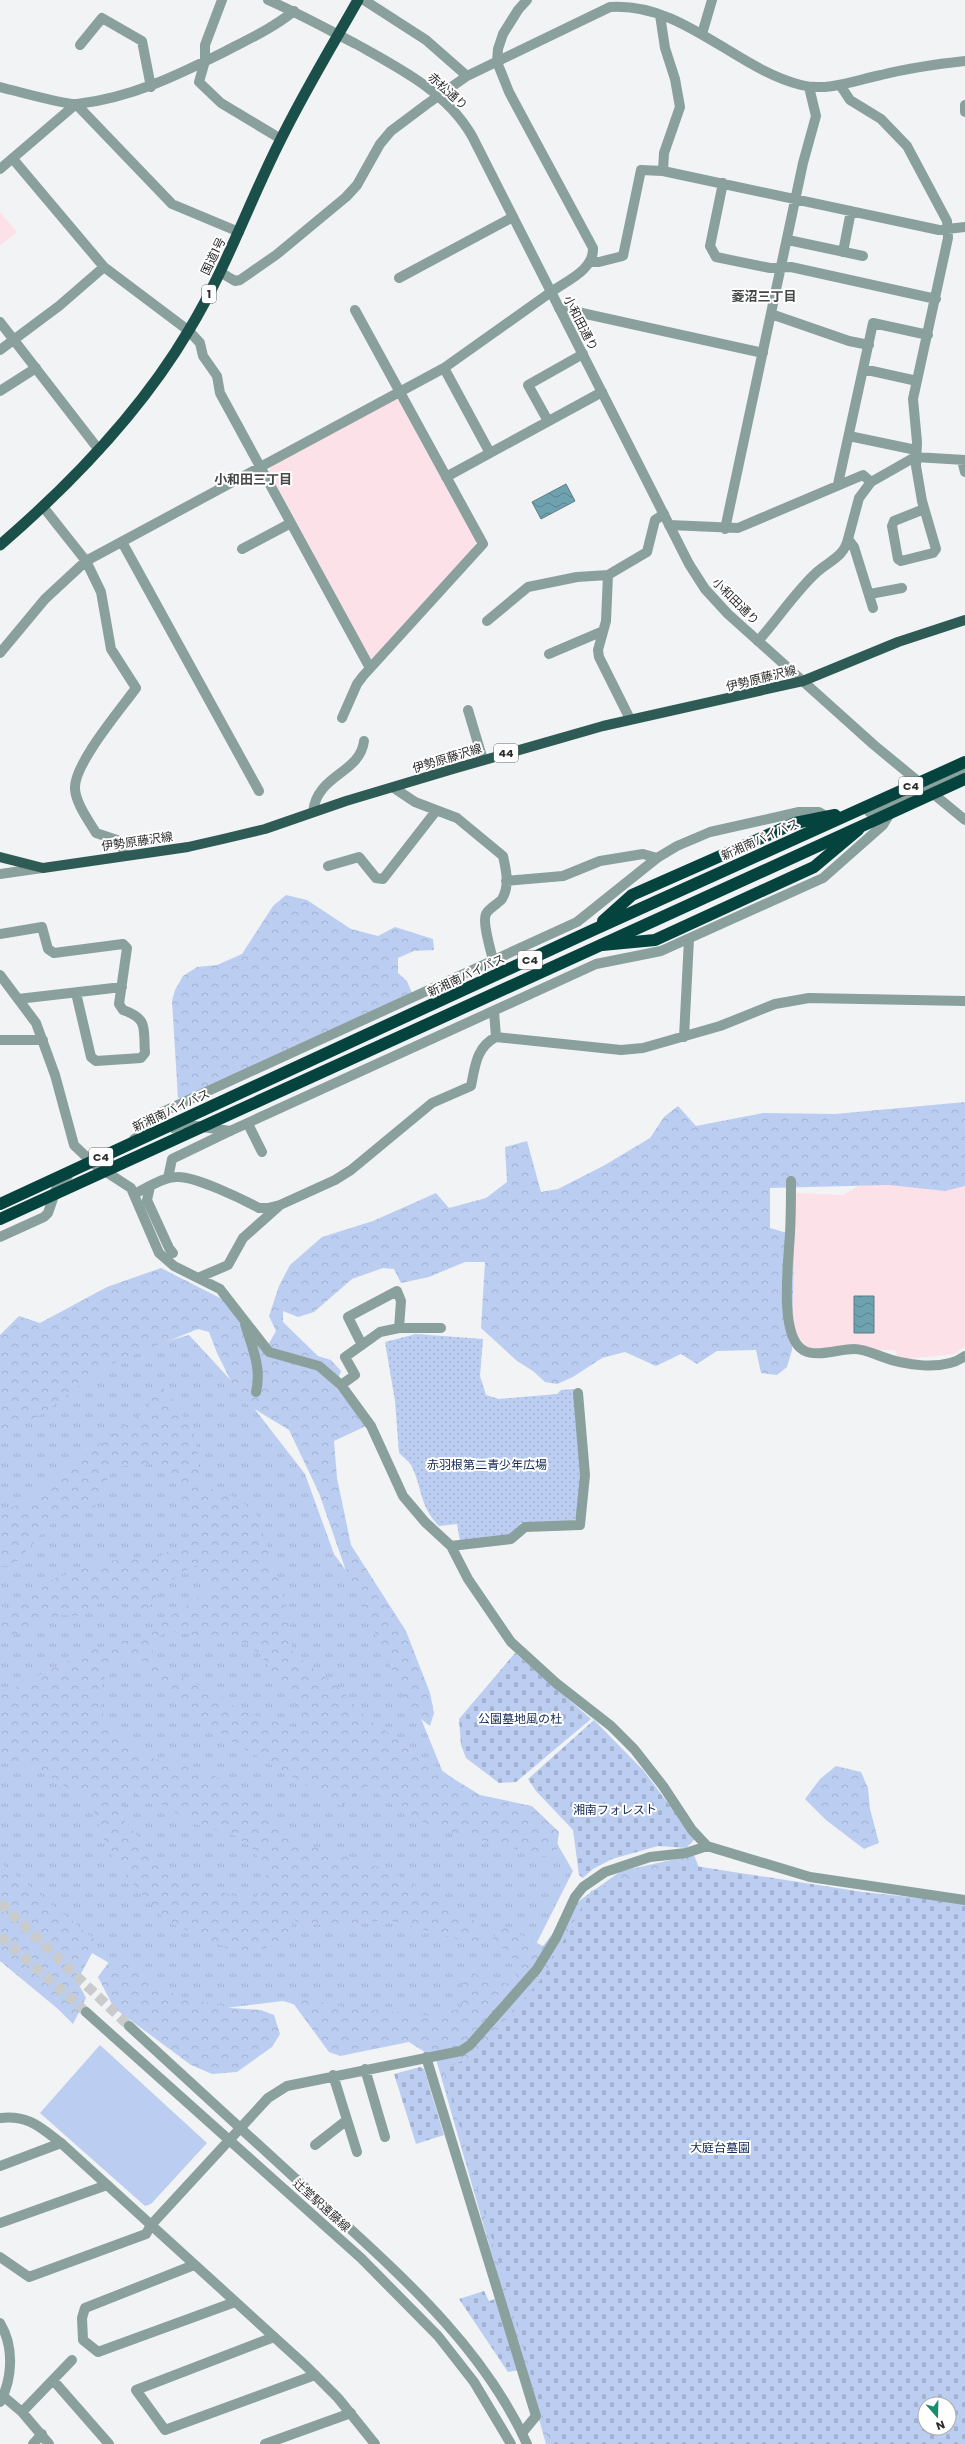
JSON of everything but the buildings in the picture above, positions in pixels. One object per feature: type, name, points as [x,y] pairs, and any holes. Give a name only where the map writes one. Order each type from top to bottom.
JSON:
[{"type":"highway","name":"国道1号","points":[[0,546],[44,508],[99,450],[147,393],[189,331],[220,272],[281,139],[358,0]]},
{"type":"highway","name":"新湘南バイパス","points":[[0,1204],[593,930],[632,896],[795,823],[858,810],[965,762]]},
{"type":"highway","name":"C4","points":[[0,1219],[965,779]]},
{"type":"highway","points":[[601,945],[655,940],[814,867],[864,825]]},
{"type":"main road","name":"伊勢原藤沢線","points":[[0,857],[43,868],[222,839],[265,828],[483,760],[630,719],[695,707],[804,681],[898,642],[965,620]]},
{"type":"street","points":[[222,0],[205,45],[204,61],[199,82],[221,103],[281,139]]},
{"type":"street","name":"赤松通り","points":[[268,0],[294,11],[406,72],[440,97],[467,126],[551,292]]},
{"type":"street","points":[[364,0],[426,40],[467,76]]},
{"type":"street","points":[[0,653],[45,600],[86,560],[444,368],[585,269],[591,262],[594,255],[591,242],[509,92],[497,62],[498,49],[503,34],[526,0]]},
{"type":"street","points":[[702,34],[712,0]]},
{"type":"street","points":[[220,272],[235,280],[240,280],[276,255],[326,214],[357,186],[372,156],[391,131],[467,76],[610,7],[633,8],[660,15],[702,34],[754,65],[809,86],[840,85],[926,65],[965,61]]},
{"type":"street","points":[[0,87],[76,104],[128,94],[151,87],[278,24],[294,11]]},
{"type":"street","points":[[660,15],[665,48],[676,79],[680,107],[664,153],[663,171]]},
{"type":"street","points":[[80,45],[102,18],[142,41],[148,82],[151,87]]},
{"type":"street","points":[[840,85],[850,100],[881,119],[907,146],[947,221],[949,230],[936,299],[913,399],[916,453],[924,509],[936,549],[933,553],[901,561],[898,559],[892,526],[894,521],[924,509]]},
{"type":"street","points":[[725,528],[796,200],[816,116],[809,86]]},
{"type":"street","points":[[0,169],[76,104]]},
{"type":"street","points":[[76,104],[172,204],[239,232]]},
{"type":"street","points":[[965,105],[965,112]]},
{"type":"street","points":[[13,158],[104,267],[189,331],[200,343],[203,356],[217,376],[220,393],[370,668]]},
{"type":"street","points":[[591,262],[599,262],[623,256],[641,170],[663,171],[796,200],[949,230],[965,227]]},
{"type":"street","points":[[723,183],[710,246],[716,256],[770,268],[791,267],[936,299]]},
{"type":"street","points":[[843,252],[851,211]]},
{"type":"street","points":[[399,278],[513,217]]},
{"type":"street","points":[[788,240],[863,256]]},
{"type":"street","points":[[0,350],[60,306],[104,267]]},
{"type":"street","name":"小和田通り","points":[[551,292],[689,564],[705,590],[758,641],[874,745],[965,820]]},
{"type":"street","points":[[559,308],[763,353]]},
{"type":"street","points":[[342,718],[357,684],[483,544],[355,310]]},
{"type":"street","points":[[771,314],[849,341],[869,345]]},
{"type":"street","points":[[0,322],[99,450]]},
{"type":"street","points":[[838,484],[874,323],[928,335]]},
{"type":"street","points":[[548,421],[528,385],[583,354]]},
{"type":"street","points":[[0,391],[36,368]]},
{"type":"street","points":[[444,368],[490,453]]},
{"type":"street","points":[[863,369],[917,381]]},
{"type":"street","points":[[446,477],[602,392]]},
{"type":"street","points":[[849,436],[916,453],[964,460],[965,472]]},
{"type":"street","points":[[758,641],[818,571],[838,557],[846,548],[859,498],[871,482],[916,453]]},
{"type":"street","points":[[669,525],[738,528],[838,484],[863,475],[871,482]]},
{"type":"street","points":[[44,508],[86,560],[101,592],[112,649],[136,688],[82,764],[75,779],[74,789],[76,796],[96,833],[120,842],[125,855]]},
{"type":"street","points":[[487,621],[520,592],[537,583],[608,575],[647,552],[655,520],[664,514]]},
{"type":"street","points":[[242,549],[291,523]]},
{"type":"street","points":[[848,539],[854,547],[870,594],[873,608]]},
{"type":"street","points":[[122,542],[259,791]]},
{"type":"street","points":[[608,575],[606,621],[598,650],[602,665],[630,719]]},
{"type":"street","points":[[870,594],[902,588]]},
{"type":"street","points":[[549,654],[603,631]]},
{"type":"street","points":[[468,710],[483,760]]},
{"type":"street","points":[[313,812],[318,793],[358,758],[363,750],[364,741]]},
{"type":"street","points":[[0,1237],[44,1217],[48,1213],[59,1181],[141,1135],[144,1127],[150,1120],[185,1102],[577,922],[657,858],[677,846],[717,830],[809,810],[841,821],[874,809],[965,771]]},
{"type":"street","points":[[394,788],[415,802],[457,818],[503,856],[506,881],[502,899],[486,914],[485,922],[493,960]]},
{"type":"street","points":[[168,1178],[172,1159],[230,1131],[604,961],[655,953],[822,878],[883,825],[895,805],[913,793]]},
{"type":"street","points":[[874,809],[883,814],[883,825]]},
{"type":"street","points":[[328,866],[359,857],[376,878],[383,878],[436,811]]},
{"type":"street","points":[[506,881],[563,876],[607,860],[642,854],[657,858]]},
{"type":"street","points":[[0,874],[43,868]]},
{"type":"street","points":[[0,934],[42,927],[48,949],[54,953],[124,944],[127,948],[119,1004],[123,1010],[137,1015],[142,1021],[145,1053],[141,1058],[96,1061],[91,1057],[76,993]]},
{"type":"street","points":[[684,1037],[689,939]]},
{"type":"street","points":[[0,976],[36,1023],[43,1040],[74,1145],[91,1162],[131,1188],[159,1253],[174,1266],[200,1277],[220,1289],[269,1352],[319,1366],[341,1385],[371,1426],[403,1496],[425,1522],[451,1546],[468,1579],[510,1642],[556,1684],[611,1726],[634,1749],[663,1786],[692,1830],[707,1846],[810,1877],[965,1900]]},
{"type":"street","points":[[18,999],[122,987]]},
{"type":"street","points":[[134,1194],[168,1178],[178,1176],[192,1179],[259,1208],[268,1208],[280,1205],[335,1180],[351,1170],[432,1102],[471,1086],[480,1050],[488,1041],[496,1037],[621,1050],[644,1048],[684,1037],[720,1026],[775,1004],[809,998],[965,1001]]},
{"type":"street","points":[[494,1011],[496,1037]]},
{"type":"street","points":[[0,1040],[43,1040]]},
{"type":"street","points":[[185,1102],[193,1126]]},
{"type":"street","points":[[0,1196],[10,1195],[182,1124],[230,1131]]},
{"type":"street","points":[[248,1124],[262,1152]]},
{"type":"street","points":[[791,1181],[790,1232],[786,1278],[791,1332],[795,1343],[803,1350],[812,1353],[856,1349],[904,1364],[922,1365],[952,1363],[965,1356]]},
{"type":"street","points":[[150,1187],[147,1200],[169,1248],[173,1253]]},
{"type":"street","points":[[200,1277],[228,1265],[243,1238],[280,1205]]},
{"type":"street","points":[[362,1345],[348,1317],[397,1291],[401,1301],[400,1328]]},
{"type":"street","points":[[243,1318],[258,1366],[259,1380],[256,1392]]},
{"type":"street","points":[[341,1385],[355,1375],[345,1357],[380,1332],[400,1328],[441,1328]]},
{"type":"street","points":[[451,1546],[511,1540],[525,1527],[580,1526],[585,1475],[578,1393]]},
{"type":"street","points":[[0,2257],[30,2277],[146,2234],[151,2225],[240,2127],[268,2098],[287,2086],[333,2075],[461,2051],[470,2046],[537,1969],[556,1938],[575,1897],[584,1886],[605,1872],[650,1857],[686,1853],[707,1846]]},
{"type":"street","name":"辻堂駅遠藤線","points":[[86,2012],[230,2139],[361,2258],[438,2336],[474,2382],[511,2444]]},
{"type":"street","name":"辻堂駅遠藤線","points":[[129,2026],[240,2127],[428,2303],[476,2360],[499,2393],[527,2444]]},
{"type":"street","points":[[426,2057],[536,2416],[522,2433]]},
{"type":"street","points":[[364,2069],[385,2137]]},
{"type":"street","points":[[333,2075],[357,2152]]},
{"type":"street","points":[[0,2118],[12,2116],[31,2120],[61,2143],[315,2374],[351,2413],[375,2444]]},
{"type":"street","points":[[315,2145],[347,2120]]},
{"type":"street","points":[[0,2166],[61,2143]]},
{"type":"street","points":[[0,2223],[107,2185]]},
{"type":"street","points":[[194,2265],[85,2308],[82,2318],[83,2340],[98,2352],[235,2302]]},
{"type":"street","points":[[0,2323],[10,2354],[8,2382],[2,2399],[22,2412],[49,2444]]},
{"type":"street","points":[[274,2337],[136,2390],[165,2430],[315,2374]]},
{"type":"street","points":[[22,2412],[72,2360]]},
{"type":"street","points":[[53,2380],[109,2444]]},
{"type":"street","points":[[265,2444],[351,2413]]},
{"type":"street","points":[[33,2444],[42,2434]]},
{"type":"shaded area","points":[[0,212],[17,232],[0,246]]},
{"type":"shaded area","points":[[394,399],[400,401],[476,542],[474,547],[374,661],[371,660],[269,471],[271,467]]},
{"type":"shaded area","points":[[889,1181],[965,1185],[965,1346],[955,1354],[906,1359],[897,1356],[895,1350],[878,1350],[860,1345],[810,1349],[799,1342],[795,1333],[789,1279],[793,1198],[797,1193],[843,1195],[858,1186]]},
{"type":"green space","points":[[286,895],[307,900],[351,929],[378,936],[395,927],[433,939],[434,950],[414,951],[398,958],[398,973],[407,981],[412,993],[184,1098],[178,1098],[172,1001],[175,990],[183,976],[197,967],[217,965],[242,954],[273,906]]},
{"type":"green space","points":[[965,1102],[965,1186],[945,1191],[889,1185],[770,1188],[770,1228],[794,1235],[792,1350],[787,1367],[777,1375],[761,1373],[756,1350],[717,1351],[697,1364],[681,1354],[656,1366],[625,1352],[602,1358],[573,1377],[557,1384],[545,1382],[533,1371],[517,1361],[481,1328],[485,1262],[465,1262],[429,1277],[401,1283],[394,1269],[383,1268],[352,1279],[314,1312],[298,1317],[283,1311],[283,1322],[318,1356],[331,1360],[341,1371],[335,1386],[366,1426],[334,1441],[337,1478],[351,1545],[406,1631],[430,1693],[434,1713],[430,1726],[412,1712],[345,1568],[319,1493],[289,1430],[241,1401],[217,1353],[209,1332],[198,1329],[106,1366],[41,1415],[0,1433],[0,1335],[19,1316],[40,1323],[107,1287],[161,1268],[222,1299],[264,1352],[276,1331],[269,1316],[279,1286],[290,1265],[322,1237],[373,1221],[436,1193],[449,1208],[486,1198],[507,1182],[505,1147],[527,1141],[541,1192],[558,1189],[605,1165],[650,1138],[664,1117],[678,1106],[696,1126],[763,1113],[835,1114]]},
{"type":"green space","name":"赤羽根第二青少年広場","points":[[416,1334],[483,1339],[480,1376],[486,1395],[499,1399],[557,1394],[561,1390],[574,1389],[582,1477],[576,1519],[568,1522],[521,1523],[509,1535],[460,1541],[457,1524],[439,1526],[428,1511],[411,1465],[399,1453],[395,1401],[385,1342]]},
{"type":"green space","points":[[189,1335],[239,1389],[305,1474],[334,1554],[379,1616],[453,1797],[541,1816],[573,1871],[525,1966],[467,2034],[345,2019],[283,2001],[193,2012],[80,1946],[0,1873],[0,1420],[77,1366]]},
{"type":"green space","points":[[155,1381],[170,1395],[196,1438],[200,1485],[238,1498],[257,1515],[289,1614],[293,1654],[338,1686],[364,1716],[454,1779],[480,1795],[532,1806],[559,1832],[556,1855],[547,1857],[442,1830],[404,1814],[368,1786],[341,1806],[231,1741],[157,1685],[141,1659],[122,1657],[107,1668],[101,1690],[101,1710],[111,1727],[143,1756],[209,1772],[239,1792],[293,1840],[391,1871],[476,1922],[479,1945],[386,1919],[336,1929],[317,1924],[304,1926],[293,1919],[286,1942],[246,1954],[238,1953],[166,1921],[130,1881],[107,1849],[91,1803],[39,1770],[0,1760],[0,1695],[87,1652],[122,1641],[136,1640],[212,1588],[196,1565],[165,1584],[145,1612],[107,1596],[80,1616],[62,1615],[0,1639],[0,1611],[51,1580],[103,1561],[156,1558],[176,1548],[193,1531],[175,1481],[152,1464],[113,1467],[96,1506],[49,1525],[13,1566],[0,1566],[0,1510],[23,1504],[68,1467],[102,1444],[120,1426],[148,1411]],"holes":[[[169,1631],[245,1643],[260,1654],[315,1734],[238,1710],[217,1693],[153,1664],[152,1640]],[[131,1793],[166,1806],[192,1823],[235,1836],[252,1848],[267,1872],[254,1902],[193,1883],[160,1863],[118,1813]]]},
{"type":"green space","name":"公園墓地風の杜","points":[[515,1653],[591,1719],[516,1782],[499,1783],[466,1758],[461,1745],[459,1719]]},
{"type":"green space","name":"湘南フォレスト","points":[[594,1720],[643,1770],[695,1839],[686,1848],[658,1846],[612,1859],[593,1869],[583,1878],[579,1875],[573,1830],[536,1791],[528,1779]]},
{"type":"green space","points":[[836,1766],[861,1772],[868,1788],[870,1809],[879,1843],[864,1849],[826,1820],[805,1799],[820,1779]]},
{"type":"green space","points":[[694,1855],[704,1880],[570,2444],[546,2444],[436,2059],[409,2042],[340,2056],[329,2052],[287,1995],[344,2007],[434,2016],[462,2008],[463,1978],[471,1973],[508,1984],[522,1967],[493,1939],[499,1924],[543,1946],[576,1903],[621,1871]]},
{"type":"green space","points":[[0,1862],[98,1942],[77,1981],[86,1998],[73,2024],[58,2009],[0,1961]]},
{"type":"green space","name":"大庭台墓園","points":[[676,1863],[863,1892],[965,1903],[965,2444],[551,2444],[443,2069],[476,2055],[544,1976],[591,1891]]},
{"type":"green space","points":[[109,1962],[125,1962],[156,1985],[179,1996],[231,2008],[261,2010],[274,2015],[280,2034],[272,2047],[237,2072],[212,2074],[191,2065],[114,2008],[98,1977]]},
{"type":"green space","points":[[100,2045],[207,2143],[151,2204],[145,2206],[40,2113]]},
{"type":"green space","points":[[420,2067],[424,2069],[444,2135],[416,2144],[394,2074]]},
{"type":"green space","points":[[484,2291],[489,2301],[495,2299],[518,2370],[508,2372],[459,2299]]},
{"type":"water","points":[[566,484],[575,501],[541,519],[532,502]]},
{"type":"water","points":[[854,1296],[874,1296],[874,1333],[854,1333]]},
{"type":"tunnel","points":[[0,1903],[129,2026]]},
{"type":"tunnel","points":[[0,1936],[86,2012]]},
{"type":"district","name":"菱沼三丁目","points":[[764,296]]},
{"type":"district","name":"小和田三丁目","points":[[253,479]]}]
